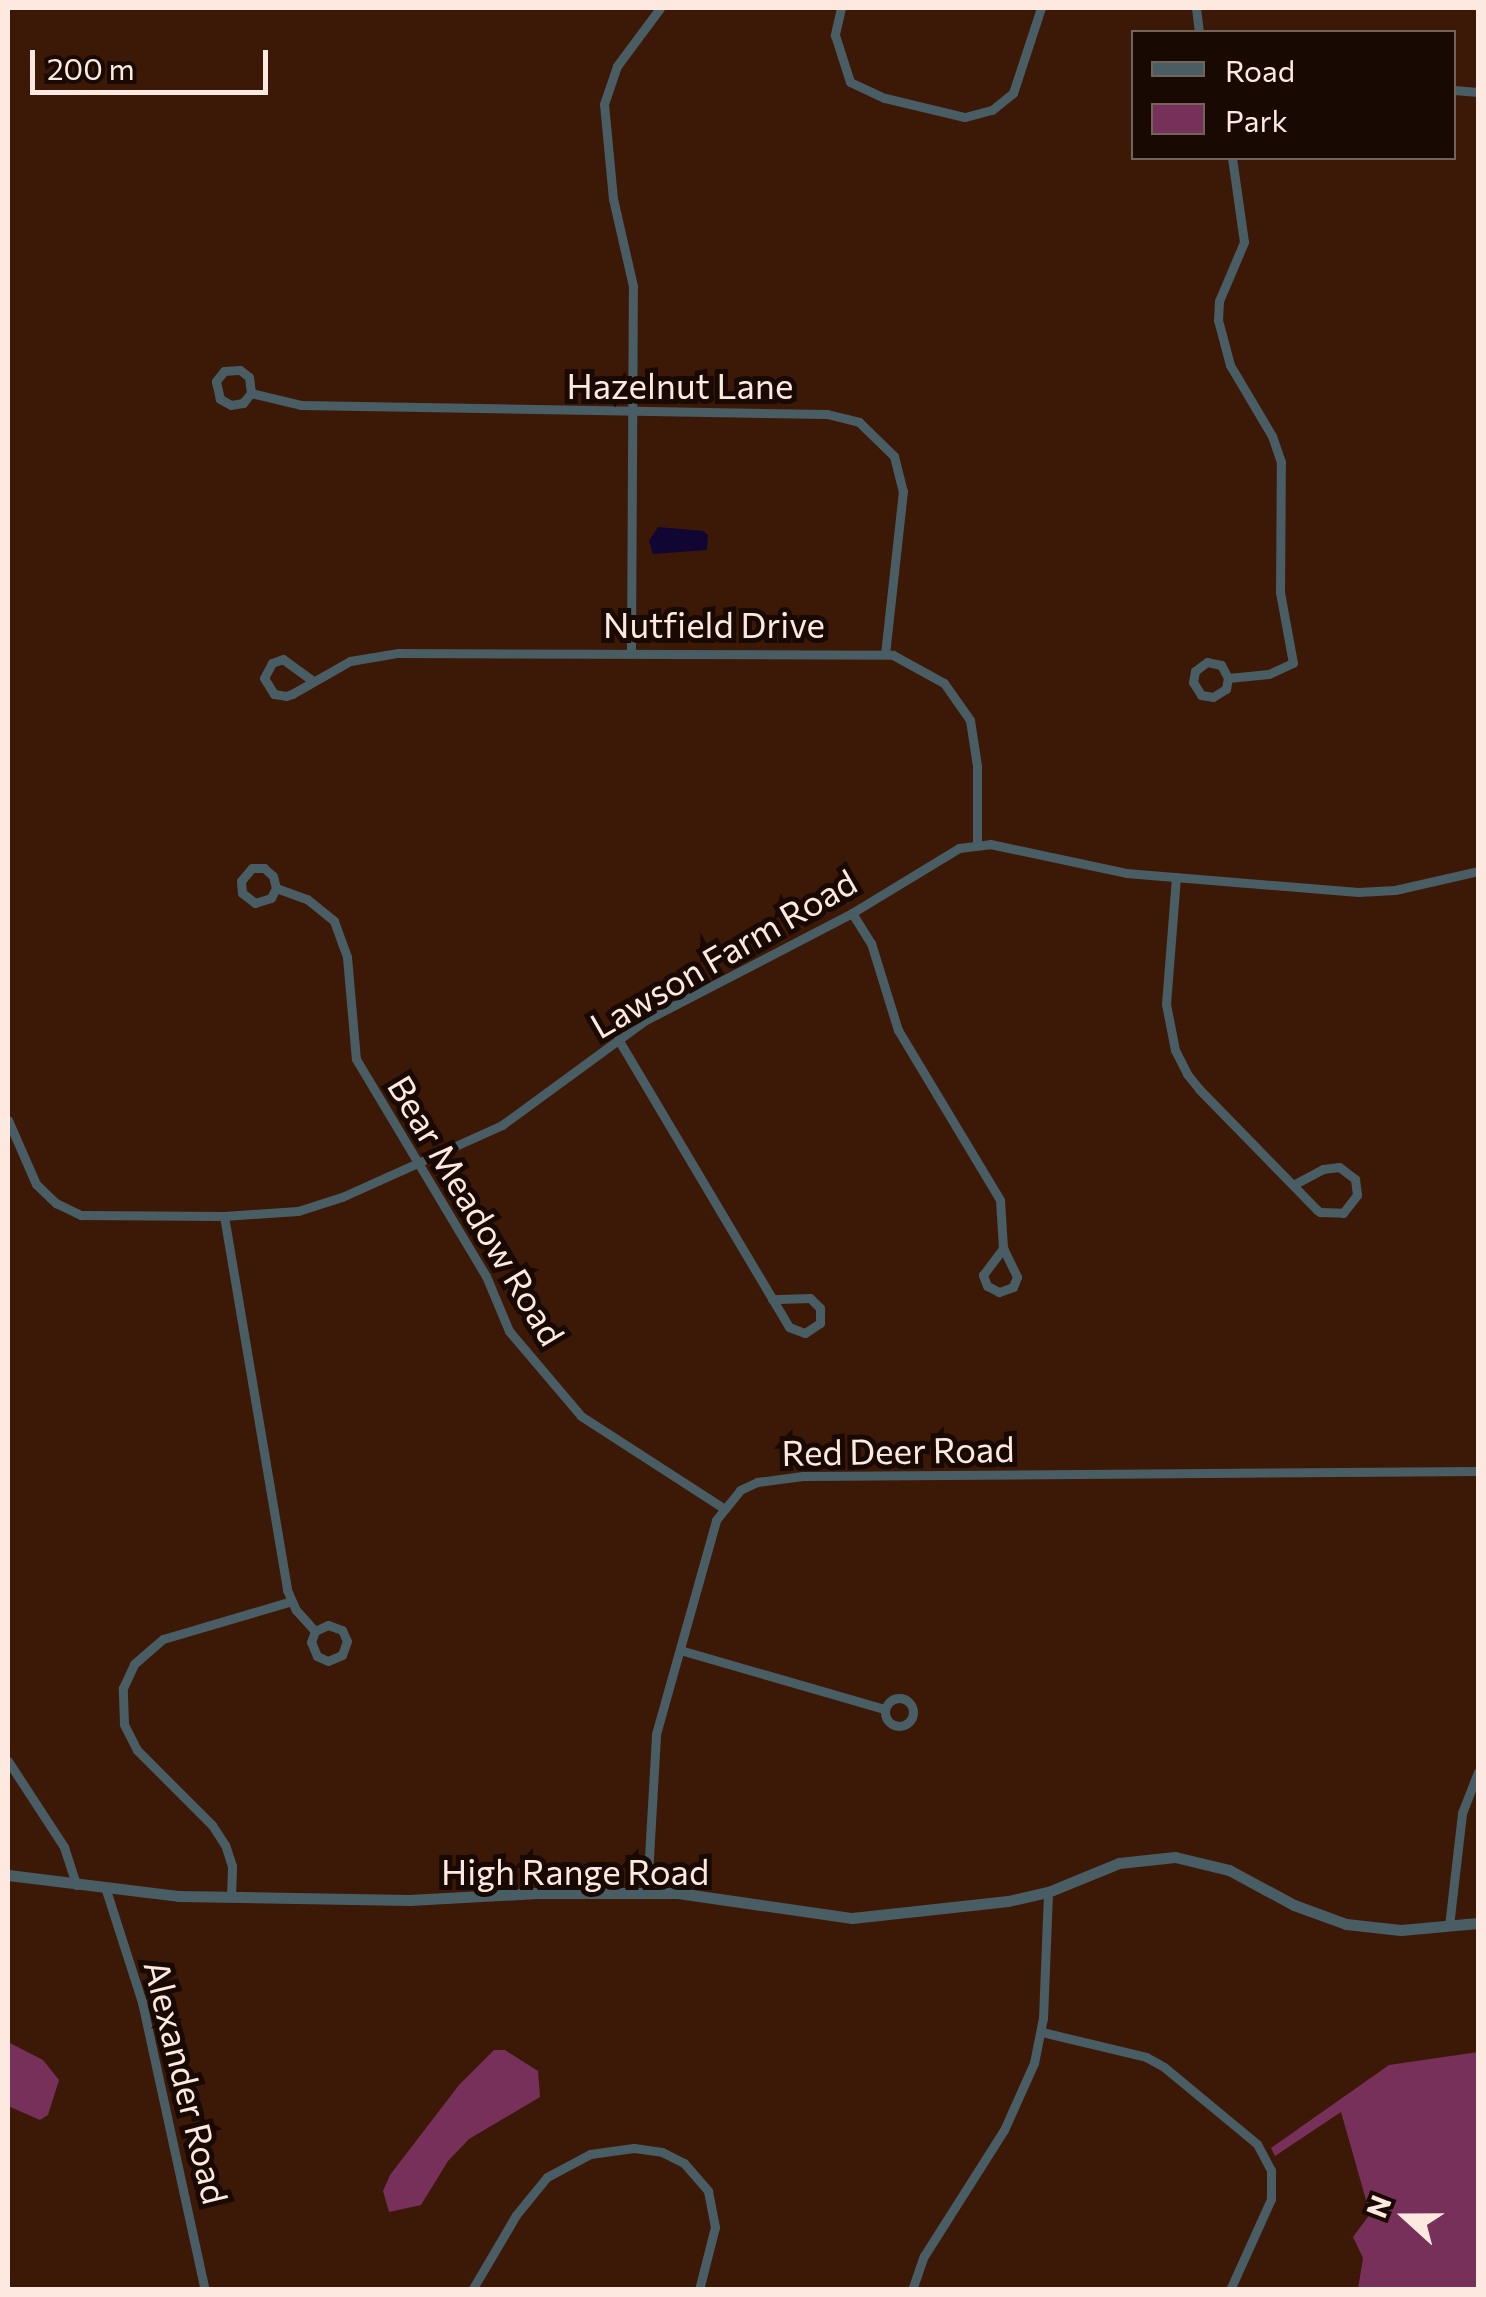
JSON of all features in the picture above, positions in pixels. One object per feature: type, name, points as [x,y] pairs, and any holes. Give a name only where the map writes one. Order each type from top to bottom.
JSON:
[{"type":"street","points":[[631,651],[633,286],[613,199],[604,104],[616,66],[660,8]]},
{"type":"street","points":[[841,8],[835,36],[850,82],[872,94],[965,117],[992,110],[1012,93],[1041,8]]},
{"type":"street","points":[[1228,678],[1270,674],[1293,663],[1280,592],[1280,462],[1272,436],[1230,364],[1218,320],[1220,302],[1244,242],[1232,160]]},
{"type":"street","name":"Hazelnut Lane","points":[[240,370],[251,382],[251,393],[237,405],[225,404],[216,394],[216,382],[224,372],[240,370]]},
{"type":"street","name":"Hazelnut Lane","points":[[251,393],[301,405],[448,404],[634,413],[827,414],[859,422],[884,442],[894,456],[902,491],[885,654]]},
{"type":"street","name":"Nutfield Drive","points":[[314,681],[283,659],[272,663],[264,678],[269,690],[280,696],[314,681],[342,664],[369,655],[631,651],[885,654],[929,672],[962,703],[974,738],[976,844]]},
{"type":"street","points":[[1207,662],[1221,665],[1228,678],[1223,692],[1213,697],[1198,692],[1193,682],[1197,668],[1207,662]]},
{"type":"street","name":"Lawson Farm Road","points":[[8,1120],[36,1184],[56,1203],[81,1215],[224,1216],[316,1207],[502,1125],[668,1007],[852,914],[942,855],[976,844],[1036,850],[1108,870],[1377,892],[1478,870]]},
{"type":"street","name":"Bear Meadow Road","points":[[258,867],[274,876],[276,888],[271,898],[255,903],[242,893],[241,881],[247,871],[258,867]]},
{"type":"street","points":[[1176,877],[1166,1004],[1175,1050],[1199,1089],[1293,1185],[1328,1215],[1347,1211],[1357,1195],[1354,1179],[1339,1167],[1323,1168],[1293,1185]]},
{"type":"street","name":"Bear Meadow Road","points":[[276,888],[306,899],[334,921],[347,957],[356,1059],[486,1276],[502,1320],[574,1410],[723,1508]]},
{"type":"street","points":[[852,914],[875,952],[898,1030],[996,1192],[1004,1220],[1004,1248],[1018,1277],[1010,1290],[999,1292],[987,1286],[984,1272],[1004,1248]]},
{"type":"street","points":[[618,1040],[772,1299],[796,1332],[811,1331],[820,1323],[820,1308],[810,1298],[772,1299]]},
{"type":"street","points":[[224,1216],[292,1601],[315,1631]]},
{"type":"street","name":"Red Deer Road","points":[[723,1508],[757,1482],[788,1476],[1478,1471]]},
{"type":"street","points":[[647,1892],[656,1734],[710,1538],[723,1508]]},
{"type":"street","points":[[231,1897],[232,1866],[225,1845],[212,1826],[137,1750],[124,1724],[124,1688],[134,1664],[162,1640],[292,1601]]},
{"type":"street","points":[[328,1625],[342,1630],[346,1640],[342,1655],[328,1661],[317,1656],[311,1646],[315,1631],[328,1625]]},
{"type":"street","points":[[680,1650],[885,1708]]},
{"type":"street","points":[[8,1761],[64,1847],[76,1885]]},
{"type":"street","points":[[1448,1926],[1462,1813],[1478,1772]]},
{"type":"street","name":"High Range Road","points":[[8,1876],[106,1890],[231,1897],[409,1900],[647,1892],[715,1896],[852,1918],[990,1904],[1048,1892],[1101,1868],[1175,1856],[1228,1870],[1294,1905],[1346,1924],[1401,1930],[1478,1923]]},
{"type":"street","name":"Alexander Road","points":[[106,1890],[142,2002],[188,2196],[205,2290]]},
{"type":"street","points":[[912,2290],[924,2256],[1012,2115],[1042,2032],[1048,1892]]},
{"type":"street","points":[[1042,2032],[1140,2056],[1164,2066],[1257,2144],[1271,2170],[1271,2199],[1230,2290]]},
{"type":"street","points":[[472,2290],[516,2216],[547,2176],[590,2154],[634,2148],[662,2152],[684,2163],[708,2191],[715,2228],[699,2290]]},
{"type":"green space","points":[[8,2042],[43,2060],[59,2080],[48,2115],[40,2120],[8,2106]]},
{"type":"green space","points":[[494,2050],[505,2050],[538,2071],[540,2097],[469,2139],[448,2161],[421,2205],[389,2212],[383,2191],[390,2175],[459,2085]]},
{"type":"green space","points":[[1478,2052],[1478,2289],[1358,2289],[1363,2258],[1353,2237],[1370,2214],[1341,2112],[1275,2156],[1271,2148],[1389,2065]]},
{"type":"shaded area","points":[[658,527],[703,531],[708,535],[707,550],[653,554],[649,541]]}]
